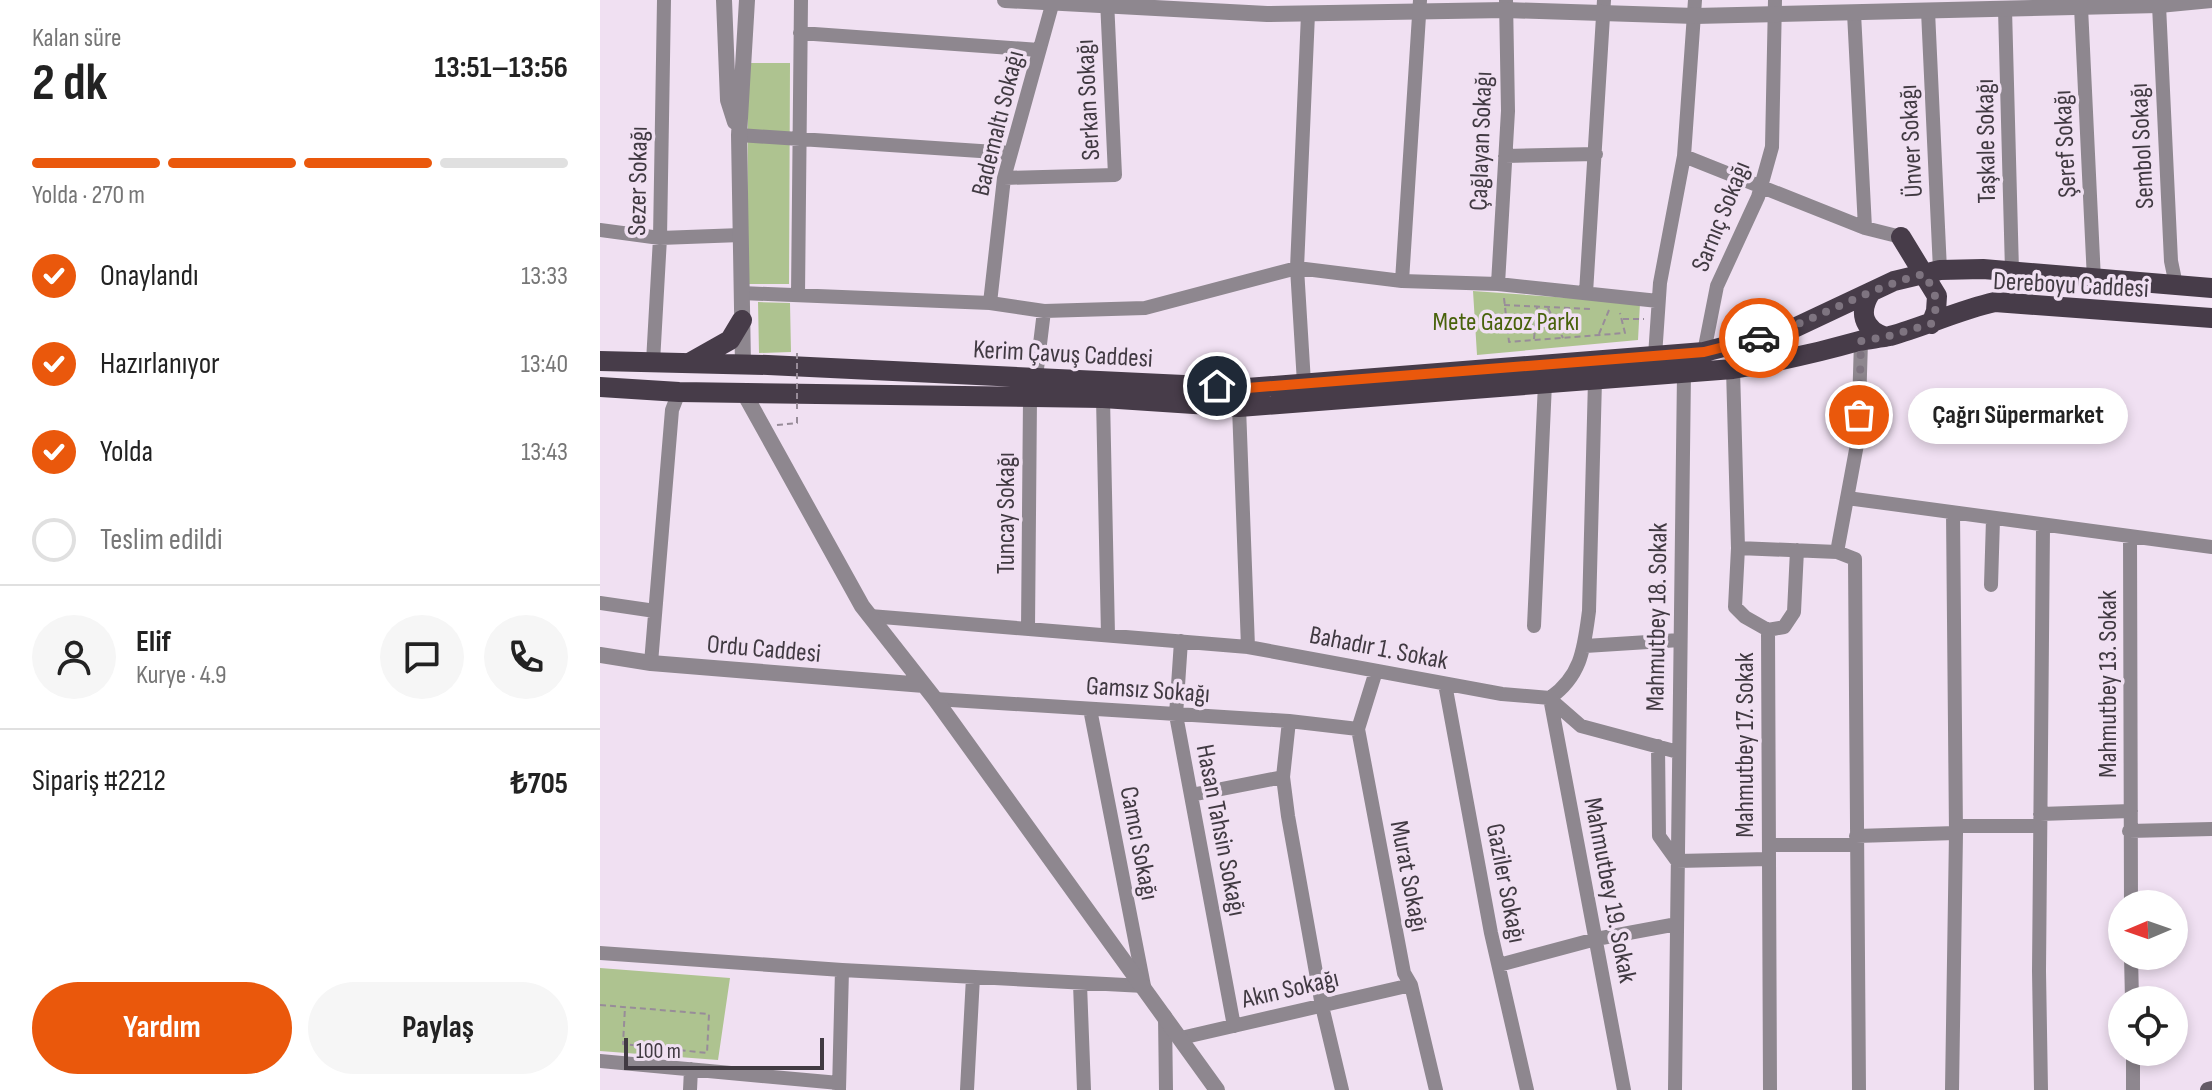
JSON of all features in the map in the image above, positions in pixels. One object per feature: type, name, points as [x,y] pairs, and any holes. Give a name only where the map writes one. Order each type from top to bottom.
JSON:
[{"type":"main road","points":[[1901,237],[1932,272],[1938,304],[1931,324]]},
{"type":"main road","points":[[1894,281],[1904,249],[1901,237]]},
{"type":"main road","name":"Dereboyu Caddesi","points":[[1932,272],[2012,271],[2212,288]]},
{"type":"main road","name":"Kerim Çavuş Caddesi","points":[[600,361],[1247,388],[1704,352],[1792,329],[1894,281],[1932,272]]},
{"type":"main road","points":[[1871,292],[1863,307],[1865,323],[1869,329],[1885,337]]},
{"type":"main road","name":"Dereboyu Caddesi","points":[[1885,337],[1995,302],[2212,318]]},
{"type":"main road","points":[[687,364],[730,340],[742,320]]},
{"type":"main road","name":"Kerim Çavuş Caddesi","points":[[600,387],[679,392],[1103,398],[1239,407],[1733,369],[1885,337]]},
{"type":"main road","points":[[743,365],[744,393]]},
{"type":"street","name":"Sezer Sokağı","points":[[653,362],[660,238],[664,0]]},
{"type":"street","points":[[724,0],[728,100],[739,135]]},
{"type":"street","points":[[798,295],[801,0]]},
{"type":"street","points":[[1005,0],[1052,5],[1203,6],[1308,14],[1342,6],[1775,7],[1854,13],[2159,5],[2212,0]]},
{"type":"street","name":"Serkan Sokağı","points":[[1004,178],[1115,175],[1107,4]]},
{"type":"street","name":"Bademaltı Sokağı","points":[[990,303],[1004,178],[1052,5]]},
{"type":"street","name":"Çağlayan Sokağı","points":[[1500,284],[1508,111],[1506,5]]},
{"type":"street","name":"Sembol Sokağı","points":[[2159,5],[2171,261],[2176,285]]},
{"type":"street","points":[[743,365],[739,135],[748,6]]},
{"type":"street","points":[[1402,281],[1420,6]]},
{"type":"street","points":[[1586,293],[1604,7]]},
{"type":"street","name":"Sarnıç Sokağı","points":[[1704,352],[1717,286],[1761,187],[1772,147],[1775,7]]},
{"type":"street","name":"Şeref Sokağı","points":[[2081,7],[2094,280]]},
{"type":"street","points":[[1655,356],[1658,301],[1684,156],[1695,8]]},
{"type":"street","name":"Taşkale Sokağı","points":[[2005,9],[2012,271]]},
{"type":"street","name":"Ünver Sokağı","points":[[1928,11],[1932,272]]},
{"type":"street","points":[[1854,13],[1865,228]]},
{"type":"street","points":[[1304,383],[1297,268],[1308,14]]},
{"type":"street","points":[[800,33],[1039,50]]},
{"type":"street","points":[[739,135],[1010,153]]},
{"type":"street","points":[[1505,156],[1596,154]]},
{"type":"street","points":[[1684,156],[1865,228],[1901,237]]},
{"type":"street","points":[[600,230],[660,238],[741,235]]},
{"type":"street","points":[[741,293],[990,303],[1044,311],[1145,308],[1297,268],[1402,281],[1500,284],[1658,301]]},
{"type":"street","points":[[1036,377],[1044,311]]},
{"type":"street","points":[[1837,552],[1858,439],[1861,341]]},
{"type":"street","name":"Mahmutbey 17. Sokak","points":[[1733,369],[1738,548],[1735,607],[1745,617],[1768,630],[1770,1090]]},
{"type":"street","name":"Mahmutbey 18. Sokak","points":[[1675,1090],[1684,373]]},
{"type":"street","points":[[1595,380],[1589,611],[1585,646],[1568,685],[1550,698],[1581,726],[1678,752]]},
{"type":"street","points":[[1534,626],[1545,383]]},
{"type":"street","points":[[651,663],[672,410],[679,392]]},
{"type":"street","points":[[744,393],[870,616],[935,699],[1217,1090]]},
{"type":"street","name":"Tuncay Sokağı","points":[[1028,629],[1030,398]]},
{"type":"street","points":[[1103,398],[1108,635]]},
{"type":"street","points":[[1239,407],[1248,647]]},
{"type":"street","points":[[1847,498],[2212,547]]},
{"type":"street","points":[[1952,1090],[1956,830],[1953,513]]},
{"type":"street","points":[[1991,585],[1993,519]]},
{"type":"street","points":[[2041,1090],[2043,526]]},
{"type":"street","name":"Mahmutbey 13. Sokak","points":[[2130,536],[2131,890]]},
{"type":"street","points":[[1738,548],[1837,552],[1855,559],[1859,1090]]},
{"type":"street","points":[[1768,630],[1784,627],[1794,612],[1797,550]]},
{"type":"street","points":[[600,603],[655,611]]},
{"type":"street","name":"Bahadır 1. Sokak","points":[[870,616],[1248,647],[1502,694],[1550,698]]},
{"type":"street","points":[[1585,646],[1680,640]]},
{"type":"street","name":"Hasan Tahsin Sokağı","points":[[1181,641],[1176,715],[1234,1026]]},
{"type":"street","name":"Ordu Caddesi","points":[[600,655],[651,663],[924,685]]},
{"type":"street","name":"Murat Sokağı","points":[[1376,671],[1358,729],[1404,973],[1411,985],[1436,1090]]},
{"type":"street","name":"Gaziler Sokağı","points":[[1445,684],[1499,965],[1527,1090]]},
{"type":"street","name":"Mahmutbey 19. Sokak","points":[[1550,698],[1624,1090]]},
{"type":"street","name":"Gamsız Sokağı","points":[[935,699],[1289,721],[1358,729]]},
{"type":"street","name":"Camcı Sokağı","points":[[1090,709],[1144,986]]},
{"type":"street","points":[[1289,721],[1283,777],[1288,816],[1322,1006],[1342,1090]]},
{"type":"street","name":"Mahmutbey 18. Sokak","points":[[1658,746],[1659,836],[1677,861]]},
{"type":"street","points":[[1191,795],[1283,777]]},
{"type":"street","points":[[1677,861],[2131,811]]},
{"type":"street","points":[[2129,831],[2212,829]]},
{"type":"street","points":[[1499,965],[1596,939],[1677,924]]},
{"type":"street","points":[[600,953],[1144,986]]},
{"type":"street","points":[[600,1061],[839,1087],[842,970]]},
{"type":"street","points":[[967,1090],[973,977]]},
{"type":"street","points":[[1080,984],[1084,1090]]},
{"type":"street","name":"Akın Sokağı","points":[[1181,1038],[1411,985]]},
{"type":"street","points":[[1165,1016],[1166,1090]]},
{"type":"street","points":[[2133,1066],[2133,1090]]},
{"type":"street","points":[[690,1090],[691,1069]]},
{"type":"path","points":[[1500,284],[1509,342],[1625,333],[1620,310],[1609,310],[1599,335]]},
{"type":"path","points":[[1504,305],[1593,309]]},
{"type":"path","points":[[1534,340],[1537,306]]},
{"type":"path","points":[[1547,307],[1564,338]]},
{"type":"path","points":[[1622,319],[1656,319]]},
{"type":"path","points":[[782,423],[797,423],[797,353]]},
{"type":"path","points":[[600,1005],[625,1007],[709,1014],[707,1053],[623,1044],[625,1007]]},
{"type":"green space","points":[[748,63],[790,63],[789,284],[747,284]]},
{"type":"green space","name":"Mete Gazoz Parkı","points":[[1473,291],[1640,303],[1638,340],[1477,355]]},
{"type":"green space","points":[[758,302],[790,303],[791,352],[759,353]]},
{"type":"green space","points":[[600,968],[730,978],[718,1060],[600,1051]]},
{"type":"way so far","points":[[1759,338],[1792,329],[1894,281],[1924,274],[1937,296],[1938,304],[1931,324],[1861,341],[1859,415]]},
{"type":"place","name":"Çağrı Süpermarket","points":[[1859,415]]},
{"type":"route","points":[[1217,386],[1247,388],[1704,352],[1759,338]]}]
